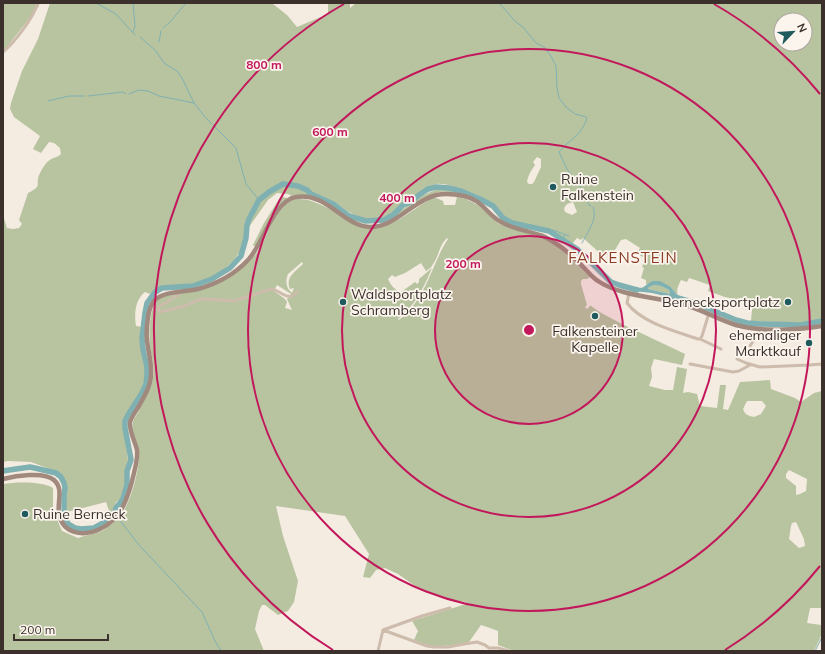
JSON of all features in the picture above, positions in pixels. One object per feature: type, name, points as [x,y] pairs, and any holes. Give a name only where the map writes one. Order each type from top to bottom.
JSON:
[{"type":"main road","points":[[3,479],[24,475],[52,478],[59,489],[60,519],[66,527],[74,532],[92,532],[101,529],[117,516],[129,493],[136,464],[136,449],[130,422],[143,399],[151,380],[151,362],[147,338],[149,313],[152,304],[161,295],[198,289],[216,282],[234,272],[248,260],[260,243],[279,208],[290,198],[312,198],[323,202],[358,225],[373,227],[391,221],[423,200],[433,196],[439,194],[463,196],[476,200],[493,217],[500,221],[515,228],[545,237],[558,245],[572,256],[595,279],[608,287],[628,293],[683,304],[744,327],[761,329],[797,329],[822,326]]},
{"type":"street","points":[[3,52],[8,48],[30,20],[38,3]]},
{"type":"street","points":[[181,292],[159,307],[159,311],[185,306],[198,300],[206,299],[234,301],[271,289],[286,296],[294,296],[297,292]]},
{"type":"street","points":[[628,293],[627,302],[631,308],[645,318],[698,340],[700,339],[721,349]]},
{"type":"street","points":[[700,339],[709,313]]},
{"type":"street","points":[[750,346],[761,329]]},
{"type":"street","points":[[737,359],[750,365],[766,367],[822,364]]},
{"type":"street","points":[[690,364],[733,372],[739,371],[750,365]]},
{"type":"street","points":[[383,630],[450,608]]},
{"type":"street","points":[[378,651],[383,630]]},
{"type":"street","points":[[383,630],[427,646],[448,647],[477,642],[489,648],[498,648],[509,651]]},
{"type":"green space","points":[[3,3],[39,3],[39,6],[3,52]]},
{"type":"green space","points":[[50,3],[270,3],[287,15],[297,27],[328,14],[328,3],[350,3],[350,8],[356,3],[822,3],[822,320],[802,323],[751,321],[753,300],[740,298],[740,300],[725,297],[708,291],[710,285],[689,278],[687,282],[681,280],[677,292],[678,296],[671,287],[652,281],[647,285],[646,280],[641,278],[645,258],[637,254],[640,248],[626,239],[621,240],[613,253],[607,255],[601,254],[583,238],[581,240],[577,238],[572,244],[554,234],[554,232],[549,229],[547,230],[509,220],[487,200],[465,190],[449,185],[437,184],[430,186],[412,200],[402,204],[388,215],[382,218],[370,220],[357,216],[336,203],[311,193],[310,196],[292,196],[277,193],[268,200],[249,227],[244,255],[238,254],[227,267],[204,280],[187,285],[160,287],[150,294],[145,292],[139,299],[135,312],[135,321],[136,326],[142,327],[142,348],[145,360],[146,376],[141,393],[124,420],[128,461],[123,497],[116,502],[114,512],[110,514],[106,502],[66,512],[66,486],[63,478],[55,471],[31,462],[3,462],[3,217],[7,228],[19,228],[22,224],[19,220],[28,193],[36,188],[38,177],[46,164],[51,159],[61,154],[60,148],[54,143],[49,142],[41,153],[33,149],[40,136],[14,117],[10,109],[22,71],[38,39]],"holes":[[[537,157],[541,159],[541,167],[534,182],[529,184],[527,182],[528,177],[535,165],[533,162]],[[573,202],[577,212],[572,215],[565,212],[564,208],[567,204]]]},
{"type":"green space","points":[[439,189],[450,190],[462,194],[445,192],[435,193],[417,202],[396,217],[395,216],[423,196]]},
{"type":"green space","points":[[283,197],[287,198],[256,246],[254,246],[253,245],[264,223],[279,199]]},
{"type":"green space","points":[[434,197],[443,201],[444,205],[455,205],[457,197],[466,199],[478,205],[499,224],[543,238],[557,245],[590,277],[581,281],[587,305],[585,307],[587,309],[590,305],[601,313],[622,324],[685,354],[682,365],[654,359],[651,368],[652,377],[649,386],[665,390],[673,390],[677,367],[687,369],[683,393],[688,392],[697,394],[700,406],[717,408],[720,385],[726,385],[723,409],[728,410],[740,382],[770,380],[771,389],[795,398],[801,402],[814,393],[822,391],[822,608],[810,608],[807,623],[821,625],[822,634],[814,651],[514,651],[498,645],[498,631],[481,625],[469,642],[442,646],[428,645],[414,640],[418,631],[412,621],[466,604],[466,602],[447,599],[415,586],[398,574],[385,568],[376,570],[370,578],[363,577],[369,554],[345,516],[276,506],[283,536],[298,581],[294,602],[288,611],[278,615],[265,605],[262,605],[259,611],[255,629],[264,651],[3,651],[3,484],[36,483],[53,488],[53,510],[62,531],[78,538],[102,531],[121,515],[131,494],[138,467],[139,452],[133,430],[133,422],[149,391],[154,374],[149,334],[150,319],[157,301],[165,296],[177,294],[176,297],[182,293],[201,290],[250,261],[260,248],[275,218],[285,205],[291,201],[304,199],[312,201],[328,208],[359,226],[372,229],[379,228],[395,221]],"holes":[[[447,238],[448,239],[420,295],[409,311],[399,320],[398,319],[404,314],[418,296],[432,268],[419,279],[417,284],[415,282],[401,292],[396,290],[388,279],[392,275],[395,277],[405,273],[421,263],[426,271],[433,265],[442,244]],[[302,262],[303,264],[294,272],[289,281],[290,289],[294,288],[292,293],[288,289],[288,274]],[[277,285],[291,294],[287,299],[292,310],[285,308],[287,302],[274,291]],[[747,401],[762,401],[766,406],[761,414],[754,417],[747,415],[743,409]],[[789,470],[807,479],[806,491],[796,495],[796,486],[786,478],[786,474]],[[796,522],[804,539],[805,546],[799,548],[789,539],[792,523]]]},
{"type":"green space","points":[[654,285],[661,286],[669,290],[670,294],[648,289]]},
{"type":"water","points":[[652,281],[660,281],[671,287],[678,296],[677,299],[652,293],[633,291],[631,288],[631,286],[642,288]],"holes":[[[654,285],[661,286],[669,290],[670,294],[648,289]]]},
{"type":"waterway","points":[[96,3],[116,14],[135,35]]},
{"type":"waterway","points":[[133,3],[135,26],[133,32]]},
{"type":"waterway","points":[[163,28],[186,3]]},
{"type":"waterway","points":[[499,3],[516,22],[523,27],[536,43],[544,47],[551,56],[556,66],[559,98],[566,107],[575,114],[587,118],[579,133],[559,152],[567,169],[572,177],[578,182],[589,205],[591,206]]},
{"type":"waterway","points":[[159,42],[161,31]]},
{"type":"waterway","points":[[140,37],[155,50],[165,64],[177,71],[194,103],[205,117],[236,148],[246,184],[259,200]]},
{"type":"waterway","points":[[129,94],[139,90],[148,91],[159,96],[194,103]]},
{"type":"waterway","points":[[88,96],[123,92],[126,94]]},
{"type":"waterway","points":[[48,101],[69,96],[84,96]]},
{"type":"waterway","points":[[3,471],[30,467],[56,473],[61,477],[64,483],[65,517],[68,524],[75,528],[94,528],[103,523],[115,512],[116,508],[123,499],[127,485],[127,471],[131,460],[125,421],[146,384],[147,367],[142,338],[147,303],[155,292],[162,288],[193,286],[212,279],[230,268],[241,256],[246,238],[247,225],[259,200],[283,184],[298,186],[307,190],[311,194],[333,204],[349,216],[366,221],[384,220],[393,215],[403,205],[411,202],[428,189],[436,187],[461,191],[493,206],[503,218],[512,223],[549,231],[577,249],[611,282],[637,290]]},
{"type":"waterway","points":[[582,243],[593,221],[593,207]]},
{"type":"waterway","points":[[548,231],[553,230],[569,236]]},
{"type":"waterway","points":[[563,240],[565,235]]},
{"type":"waterway","points":[[671,296],[695,303],[747,323],[801,325],[822,321]]},
{"type":"waterway","points":[[119,519],[139,545],[202,612],[221,651]]},
{"type":"waterway","points":[[815,651],[822,637]]},
{"type":"place","name":"Ruine Falkenstein","points":[[553,187]]},
{"type":"place","name":"Waldsportplatz Schramberg","points":[[343,302]]},
{"type":"place","name":"Bernecksportplatz","points":[[788,302]]},
{"type":"place","name":"Falkensteiner Kapelle","points":[[595,316]]},
{"type":"place","name":"ehemaliger Marktkauf","points":[[809,343]]},
{"type":"place","name":"Ruine Berneck","points":[[25,514]]},
{"type":"district","name":"FALKENSTEIN","points":[[623,257]]}]
